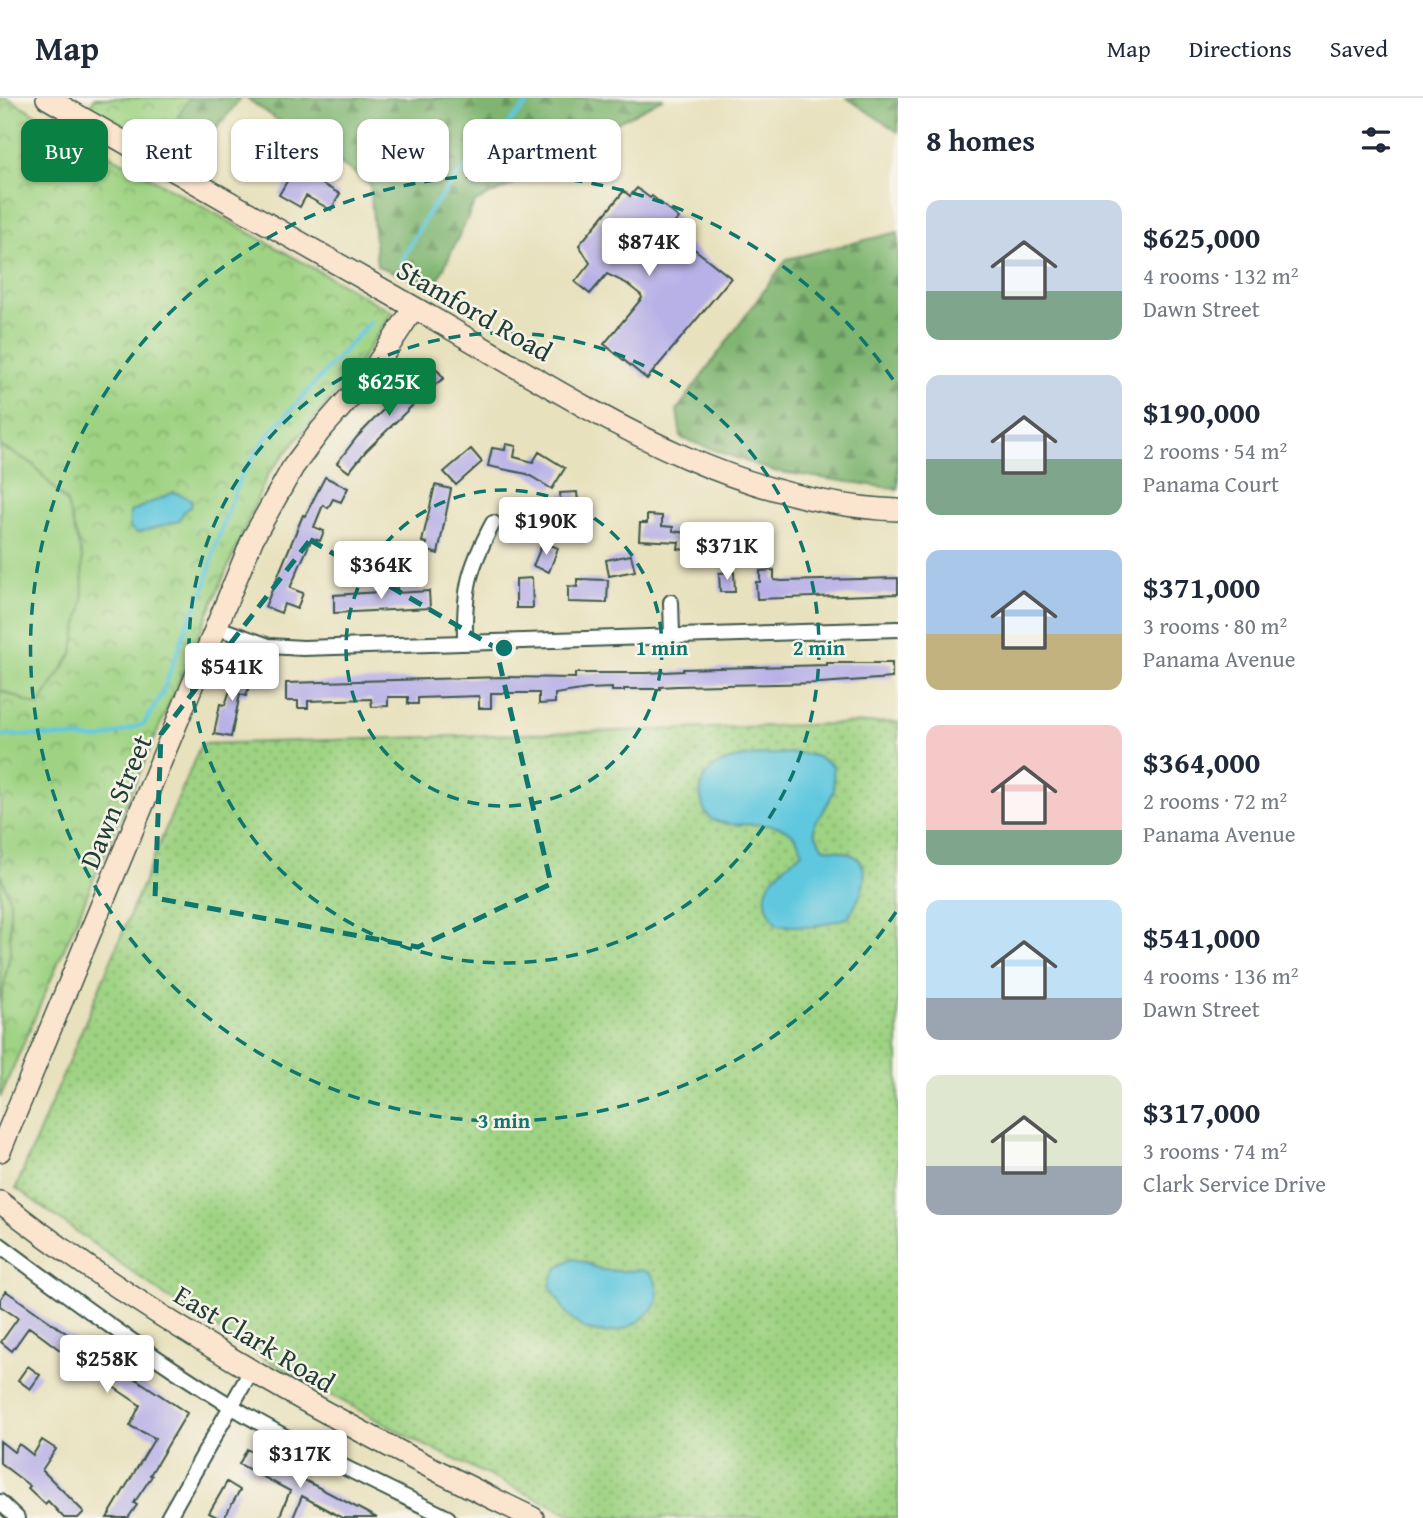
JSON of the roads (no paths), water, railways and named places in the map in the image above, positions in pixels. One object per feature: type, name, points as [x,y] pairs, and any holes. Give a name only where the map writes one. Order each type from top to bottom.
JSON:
[{"type":"street","name":"Stamford Road","points":[[47,98],[640,436],[692,462],[762,487],[807,498],[842,505],[898,510]]},
{"type":"street","name":"Dawn Street","points":[[0,1151],[253,538],[293,467],[320,431],[371,373],[414,308]]},
{"type":"street","points":[[465,642],[468,580],[479,549],[493,523]]},
{"type":"street","points":[[671,602],[672,635]]},
{"type":"street","points":[[218,628],[269,646],[303,648],[898,629]]},
{"type":"street","name":"East Clark Road","points":[[0,1202],[108,1279],[251,1371],[362,1434],[533,1518]]},
{"type":"street","points":[[0,1245],[79,1304],[232,1406],[319,1454],[448,1518]]},
{"type":"street","points":[[168,1518],[251,1371]]},
{"type":"street","points":[[0,1502],[17,1518]]},
{"type":"water","points":[[174,492],[192,500],[191,507],[184,511],[179,521],[137,533],[130,528],[130,512]]},
{"type":"water","points":[[791,753],[814,756],[833,766],[834,791],[815,822],[814,831],[822,847],[847,853],[858,859],[865,875],[861,893],[848,918],[811,927],[777,925],[766,901],[766,891],[770,883],[783,867],[802,852],[796,839],[777,826],[713,820],[706,813],[701,797],[702,782],[719,764],[748,756]]},
{"type":"water","points":[[573,1259],[604,1270],[642,1270],[649,1273],[657,1287],[658,1301],[650,1312],[628,1327],[615,1332],[590,1330],[567,1314],[550,1286],[557,1269]]},
{"type":"waterway","points":[[401,262],[428,213],[457,177],[533,98]]},
{"type":"waterway","points":[[0,736],[101,739],[144,724],[162,694],[187,625],[205,587],[216,544],[240,477],[268,435],[370,322]]}]
